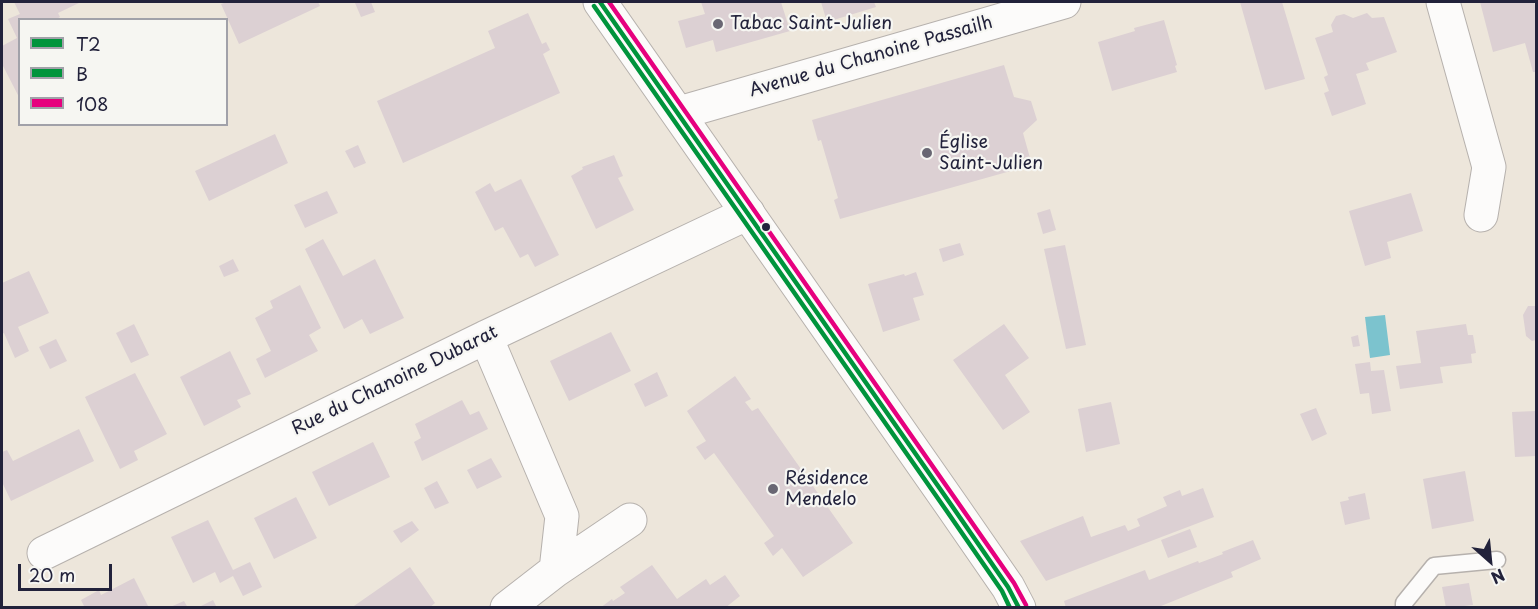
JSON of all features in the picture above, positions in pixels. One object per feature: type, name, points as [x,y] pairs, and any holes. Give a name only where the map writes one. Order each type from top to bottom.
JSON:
[{"type":"street","points":[[600,2],[977,542],[1008,587],[1019,608]]},
{"type":"street","name":"Avenue du Chanoine Passailh","points":[[679,113],[1064,2]]},
{"type":"street","points":[[1443,2],[1489,167],[1481,215]]},
{"type":"street","name":"Rue du Chanoine Dubarat","points":[[44,553],[486,337],[748,213]]},
{"type":"street","points":[[486,337],[562,516],[556,570]]},
{"type":"street","points":[[507,608],[556,570],[630,520]]},
{"type":"lane","points":[[1404,608],[1404,603],[1434,566],[1497,560]]},
{"type":"water","points":[[1385,315],[1390,355],[1370,358],[1365,317]]},
{"type":"building","points":[[14,2],[81,2],[58,13],[58,18],[18,18],[18,95],[2,64],[2,46],[17,38],[8,19],[20,14]]},
{"type":"building","points":[[227,2],[318,2],[320,6],[239,44],[221,4]]},
{"type":"building","points":[[371,2],[375,12],[361,17],[355,3]]},
{"type":"building","points":[[701,2],[781,2],[790,31],[716,52],[713,40],[686,48],[678,21],[705,14]]},
{"type":"building","points":[[821,2],[874,2],[876,7],[827,22]]},
{"type":"building","points":[[1240,2],[1282,2],[1305,79],[1265,90]]},
{"type":"building","points":[[1480,2],[1534,2],[1536,72],[1533,72],[1525,43],[1493,52]]},
{"type":"building","points":[[528,13],[542,44],[546,42],[550,50],[543,54],[560,93],[403,163],[377,101],[495,48],[488,31]]},
{"type":"building","points":[[1367,13],[1372,18],[1384,17],[1397,52],[1366,63],[1369,70],[1356,74],[1366,104],[1332,116],[1324,93],[1329,91],[1324,77],[1328,75],[1315,38],[1333,32],[1331,25],[1336,16],[1344,14],[1353,18]]},
{"type":"building","points":[[1164,20],[1177,72],[1112,91],[1098,42],[1135,31],[1134,28]]},
{"type":"building","name":"Église Saint-Julien","points":[[1004,65],[1014,97],[1031,101],[1037,120],[1023,133],[1032,165],[840,219],[834,200],[838,198],[821,140],[818,141],[812,120]]},
{"type":"building","points":[[275,134],[288,163],[209,201],[195,171]]},
{"type":"building","points":[[358,145],[366,163],[354,168],[345,151]]},
{"type":"building","points":[[614,155],[623,176],[618,178],[634,210],[596,229],[571,176],[583,169],[582,167]]},
{"type":"building","points":[[521,179],[559,255],[535,267],[528,254],[520,258],[503,227],[495,231],[475,192],[490,183],[495,192]]},
{"type":"building","points":[[327,191],[338,213],[305,228],[294,205]]},
{"type":"building","points":[[1411,193],[1423,231],[1387,242],[1391,258],[1365,266],[1349,211]]},
{"type":"building","points":[[1050,209],[1056,230],[1043,234],[1037,213]]},
{"type":"building","points":[[323,239],[343,276],[375,259],[404,318],[370,334],[362,319],[344,329],[305,249]]},
{"type":"building","points":[[960,243],[964,255],[943,262],[939,249]]},
{"type":"building","points":[[1065,245],[1086,345],[1066,349],[1044,249]]},
{"type":"building","points":[[233,259],[239,271],[224,277],[219,266]]},
{"type":"building","points":[[29,271],[49,313],[18,327],[29,351],[15,358],[4,333],[2,334],[2,283]]},
{"type":"building","points":[[916,272],[924,295],[913,298],[920,320],[883,332],[868,284]]},
{"type":"building","points":[[300,285],[321,328],[309,335],[318,351],[265,378],[256,359],[271,351],[255,318],[273,308],[270,301]]},
{"type":"building","points":[[1528,306],[1536,306],[1536,340],[1532,341],[1526,336],[1523,315]]},
{"type":"building","points":[[134,324],[149,355],[131,363],[116,333]]},
{"type":"building","points":[[1004,324],[1029,358],[1005,375],[1030,412],[1003,430],[953,360]]},
{"type":"building","points":[[1466,324],[1468,335],[1473,335],[1476,353],[1471,354],[1472,363],[1440,367],[1443,383],[1400,389],[1396,366],[1421,363],[1416,331]]},
{"type":"building","points":[[611,332],[631,371],[569,401],[550,361]]},
{"type":"building","points":[[1358,335],[1360,346],[1353,347],[1351,337]]},
{"type":"building","points":[[56,339],[67,361],[50,369],[39,347]]},
{"type":"building","points":[[230,351],[251,394],[237,400],[241,407],[204,426],[180,377]]},
{"type":"building","points":[[1370,362],[1371,371],[1384,370],[1391,411],[1372,414],[1369,393],[1360,394],[1355,364]]},
{"type":"building","points":[[657,372],[668,396],[645,407],[634,384]]},
{"type":"building","points":[[135,373],[167,434],[134,451],[138,460],[120,469],[85,397]]},
{"type":"building","name":"Résidence Mendelo","points":[[735,376],[751,399],[745,402],[752,411],[758,408],[853,543],[803,577],[782,548],[773,556],[764,543],[774,536],[714,453],[705,460],[696,447],[706,441],[687,411]]},
{"type":"building","points":[[462,400],[470,415],[479,411],[488,429],[422,461],[414,442],[421,438],[415,424]]},
{"type":"building","points":[[1111,402],[1120,444],[1086,452],[1078,409]]},
{"type":"building","points":[[1316,408],[1327,434],[1312,441],[1300,414]]},
{"type":"building","points":[[1536,411],[1536,456],[1515,457],[1512,412]]},
{"type":"building","points":[[79,429],[94,461],[11,501],[2,482],[2,452],[7,450],[13,461]]},
{"type":"building","points":[[373,442],[390,477],[329,506],[312,472]]},
{"type":"building","points":[[491,458],[502,477],[477,489],[467,470]]},
{"type":"building","points":[[1465,471],[1474,521],[1432,529],[1423,479]]},
{"type":"building","points":[[437,481],[449,503],[435,509],[424,488]]},
{"type":"building","points":[[1203,488],[1214,517],[1046,581],[1020,541],[1083,516],[1091,537],[1125,525],[1128,531],[1140,526],[1137,519],[1167,506],[1163,497],[1180,490],[1182,496]]},
{"type":"building","points":[[1365,493],[1370,519],[1345,525],[1340,502],[1349,500],[1348,497]]},
{"type":"building","points":[[296,497],[317,538],[274,559],[254,518]]},
{"type":"building","points":[[208,520],[233,570],[250,562],[262,587],[243,596],[233,576],[220,583],[215,572],[193,583],[171,537]]},
{"type":"building","points":[[412,521],[419,530],[401,543],[393,531]]},
{"type":"building","points":[[1190,529],[1197,547],[1168,558],[1161,540]]},
{"type":"building","points":[[1253,540],[1261,559],[1231,572],[1233,577],[1156,608],[1066,608],[1064,601],[1145,570],[1149,580],[1223,554],[1222,552]]},
{"type":"building","points":[[652,565],[677,599],[706,579],[710,585],[725,575],[740,596],[725,608],[600,608],[625,593],[620,587]]},
{"type":"building","points":[[410,567],[435,603],[429,608],[351,608]]},
{"type":"building","points":[[134,578],[149,608],[85,608],[81,600],[99,590],[101,595]]},
{"type":"building","points":[[1469,583],[1473,605],[1446,608],[1442,587]]},
{"type":"building","points":[[213,600],[217,608],[197,608]]},
{"type":"building","points":[[184,601],[188,608],[168,608]]},
{"type":"transit line","name":"T2","points":[[600,2],[952,506],[1008,587],[1019,608]]},
{"type":"transit line","name":"108","points":[[609,2],[1014,583],[1026,605]]},
{"type":"transit line","name":"B","points":[[594,6],[1002,591],[1010,608]]},
{"type":"place","name":"Tabac Saint-Julien","points":[[718,24]]},
{"type":"place","name":"Église Saint-Julien","points":[[927,153]]},
{"type":"place","name":"Résidence Mendelo","points":[[773,489]]}]
